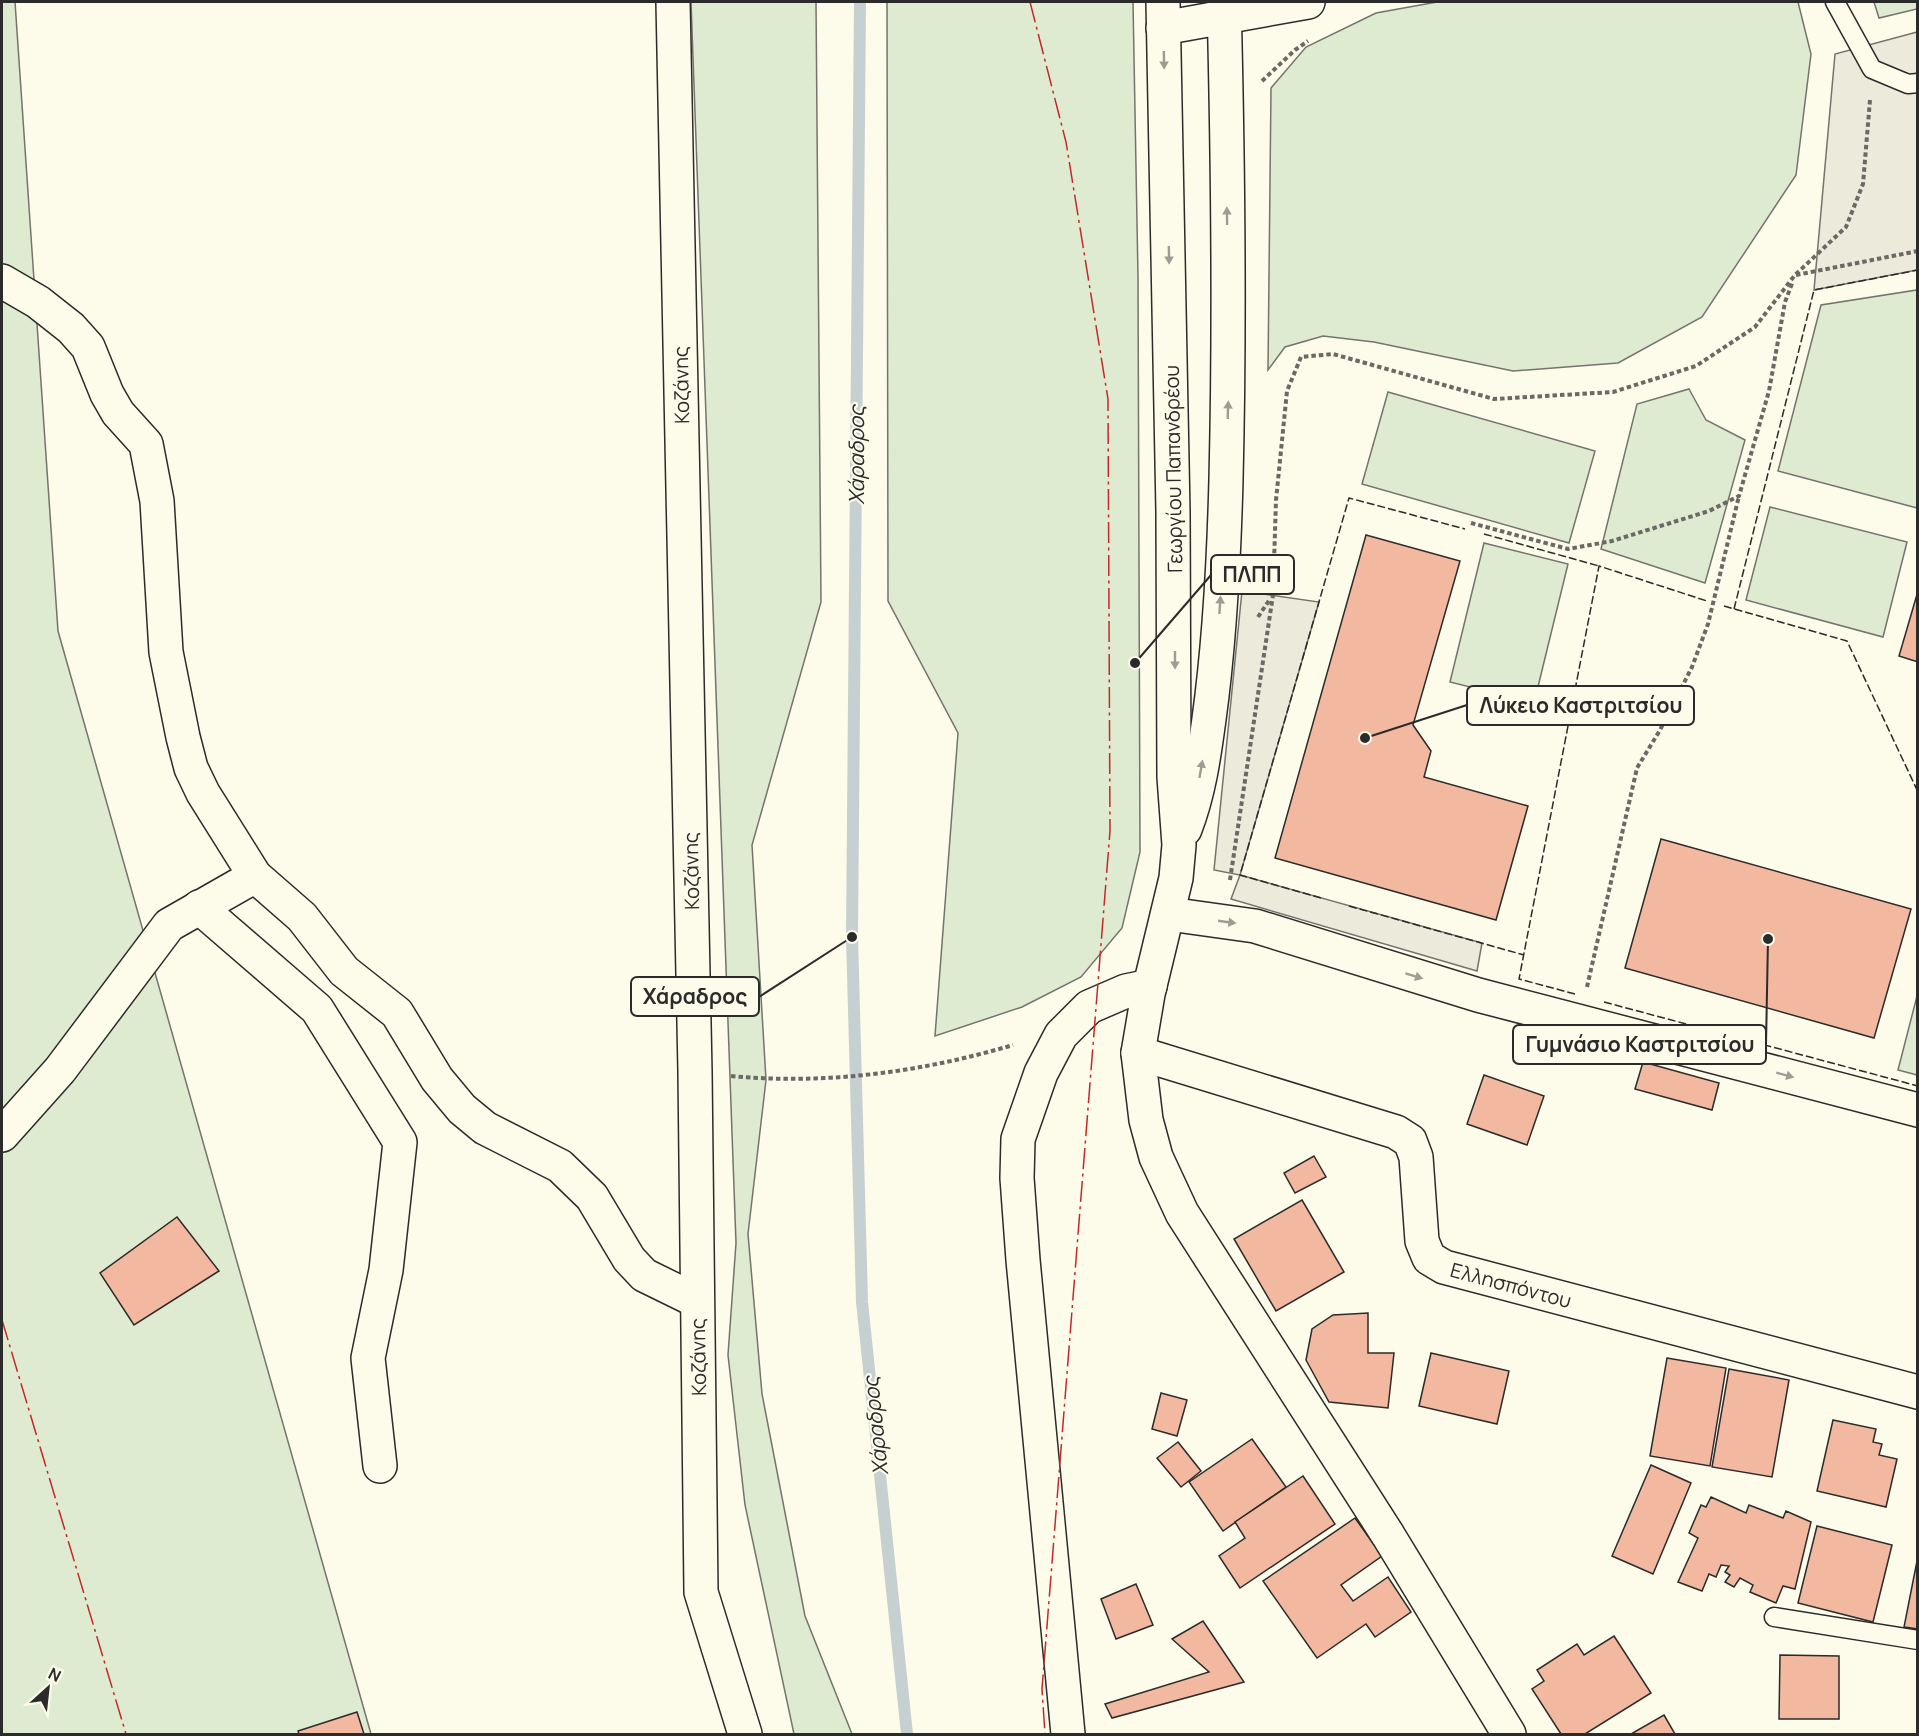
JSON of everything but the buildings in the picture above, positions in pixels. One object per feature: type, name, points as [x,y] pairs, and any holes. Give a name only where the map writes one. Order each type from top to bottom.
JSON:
[{"type":"street","name":"Κοζάνης","points":[[673,2],[695,1072],[701,1592],[745,1734]]},
{"type":"street","points":[[1163,14],[1308,2]]},
{"type":"street","points":[[1225,9],[1229,359],[1223,570],[1214,685],[1201,774],[1194,807],[1179,845],[1169,914],[1150,986],[1138,1053],[1146,1120],[1156,1157],[1182,1213],[1388,1535],[1509,1734]]},
{"type":"street","name":"Γεωργίου Παπανδρέου","points":[[1163,14],[1174,536],[1174,777],[1179,845]]},
{"type":"street","points":[[2,281],[38,302],[71,328],[88,347],[107,394],[118,413],[147,444],[157,501],[166,652],[183,737],[191,768],[203,793],[255,876],[302,917],[344,971],[397,1013],[437,1079],[462,1110],[485,1128],[560,1166],[592,1197],[629,1259],[644,1275],[697,1301]]},
{"type":"street","points":[[2,1135],[60,1070],[169,925],[255,876]]},
{"type":"street","points":[[199,907],[317,1009],[400,1142],[386,1270],[368,1358],[380,1466]]},
{"type":"street","points":[[1169,914],[1255,926],[1478,995],[1917,1110]]},
{"type":"street","points":[[1068,1734],[1023,1260],[1017,1178],[1018,1139],[1041,1073],[1061,1035],[1089,1007],[1126,991],[1150,986]]},
{"type":"street","name":"Ελλησπόντου","points":[[1138,1053],[1396,1132],[1410,1141],[1416,1157],[1422,1242],[1429,1258],[1444,1267],[1917,1392]]},
{"type":"lane","points":[[1835,2],[1872,69],[1908,84],[1917,83]]},
{"type":"lane","points":[[1774,1617],[1917,1640]]},
{"type":"path","points":[[1230,880],[1273,596],[1276,500],[1287,391],[1301,357],[1333,354],[1494,399],[1613,392],[1696,366],[1755,327],[1796,275],[1846,228],[1863,184],[1872,69]]},
{"type":"path","points":[[1796,275],[1917,251]]},
{"type":"path","points":[[1585,996],[1636,768],[1660,730],[1692,667],[1708,624],[1738,496],[1768,391],[1785,302],[1796,275]]},
{"type":"path","points":[[1472,522],[1568,549],[1612,541],[1708,511],[1738,496]]},
{"type":"path","points":[[695,1072],[752,1078],[856,1077],[960,1061],[1015,1045]]},
{"type":"green space","points":[[2,2],[15,2],[58,631],[371,1734],[2,1734]]},
{"type":"green space","points":[[691,2],[816,2],[821,602],[752,845],[766,1080],[748,1234],[762,1394],[805,1616],[852,1734],[794,1734],[745,1505],[728,1355],[736,1243]]},
{"type":"green space","points":[[887,2],[1133,2],[1138,277],[1140,852],[1122,928],[1081,977],[1022,1007],[935,1036],[958,733],[888,601]]},
{"type":"green space","points":[[1437,2],[1798,2],[1811,54],[1796,175],[1702,317],[1618,363],[1513,371],[1374,342],[1323,336],[1285,347],[1268,370],[1271,88],[1306,47],[1376,13]]},
{"type":"green space","points":[[1874,2],[1917,2],[1917,9],[1879,18]]},
{"type":"green space","points":[[1917,290],[1917,508],[1778,471],[1821,305]]},
{"type":"green space","points":[[1689,389],[1706,420],[1745,440],[1705,583],[1601,549],[1637,404]]},
{"type":"green space","points":[[1388,392],[1595,451],[1569,543],[1362,484]]},
{"type":"green space","points":[[1770,507],[1907,542],[1883,637],[1746,600]]},
{"type":"green space","points":[[1484,543],[1568,564],[1534,703],[1450,682]]},
{"type":"green space","points":[[1917,996],[1918,1075],[1898,1070]]},
{"type":"shaded area","points":[[1917,32],[1917,270],[1814,290],[1835,54]]},
{"type":"shaded area","points":[[1242,591],[1319,602],[1240,875],[1214,870]]},
{"type":"shaded area","points":[[1240,875],[1482,943],[1477,971],[1231,899]]},
{"type":"waterway","name":"Χάραδρος","points":[[860,2],[852,937],[862,1302],[907,1734]]},
{"type":"fence","points":[[1734,609],[1814,290],[1918,270]]},
{"type":"fence","points":[[1321,898],[1240,875],[1349,498],[1465,529]]},
{"type":"fence","points":[[1484,534],[1599,566]]},
{"type":"fence","points":[[1575,994],[1519,979],[1599,566],[1707,601]]},
{"type":"fence","points":[[1724,606],[1847,641],[1918,792]]},
{"type":"fence","points":[[1349,906],[1524,955]]},
{"type":"fence","points":[[1604,1002],[1918,1086]]},
{"type":"power","points":[[1030,2],[1066,142],[1108,399],[1110,831],[1042,1689],[1045,1734]]},
{"type":"power","points":[[2,1320],[126,1734]]},
{"type":"place","name":"ΠΛΠΠ","points":[[1135,663]]},
{"type":"place","name":"Λύκειο Καστριτσίου","points":[[1365,738]]},
{"type":"place","name":"Χάραδρος","points":[[852,937]]},
{"type":"place","name":"Γυμνάσιο Καστριτσίου","points":[[1768,939]]}]
